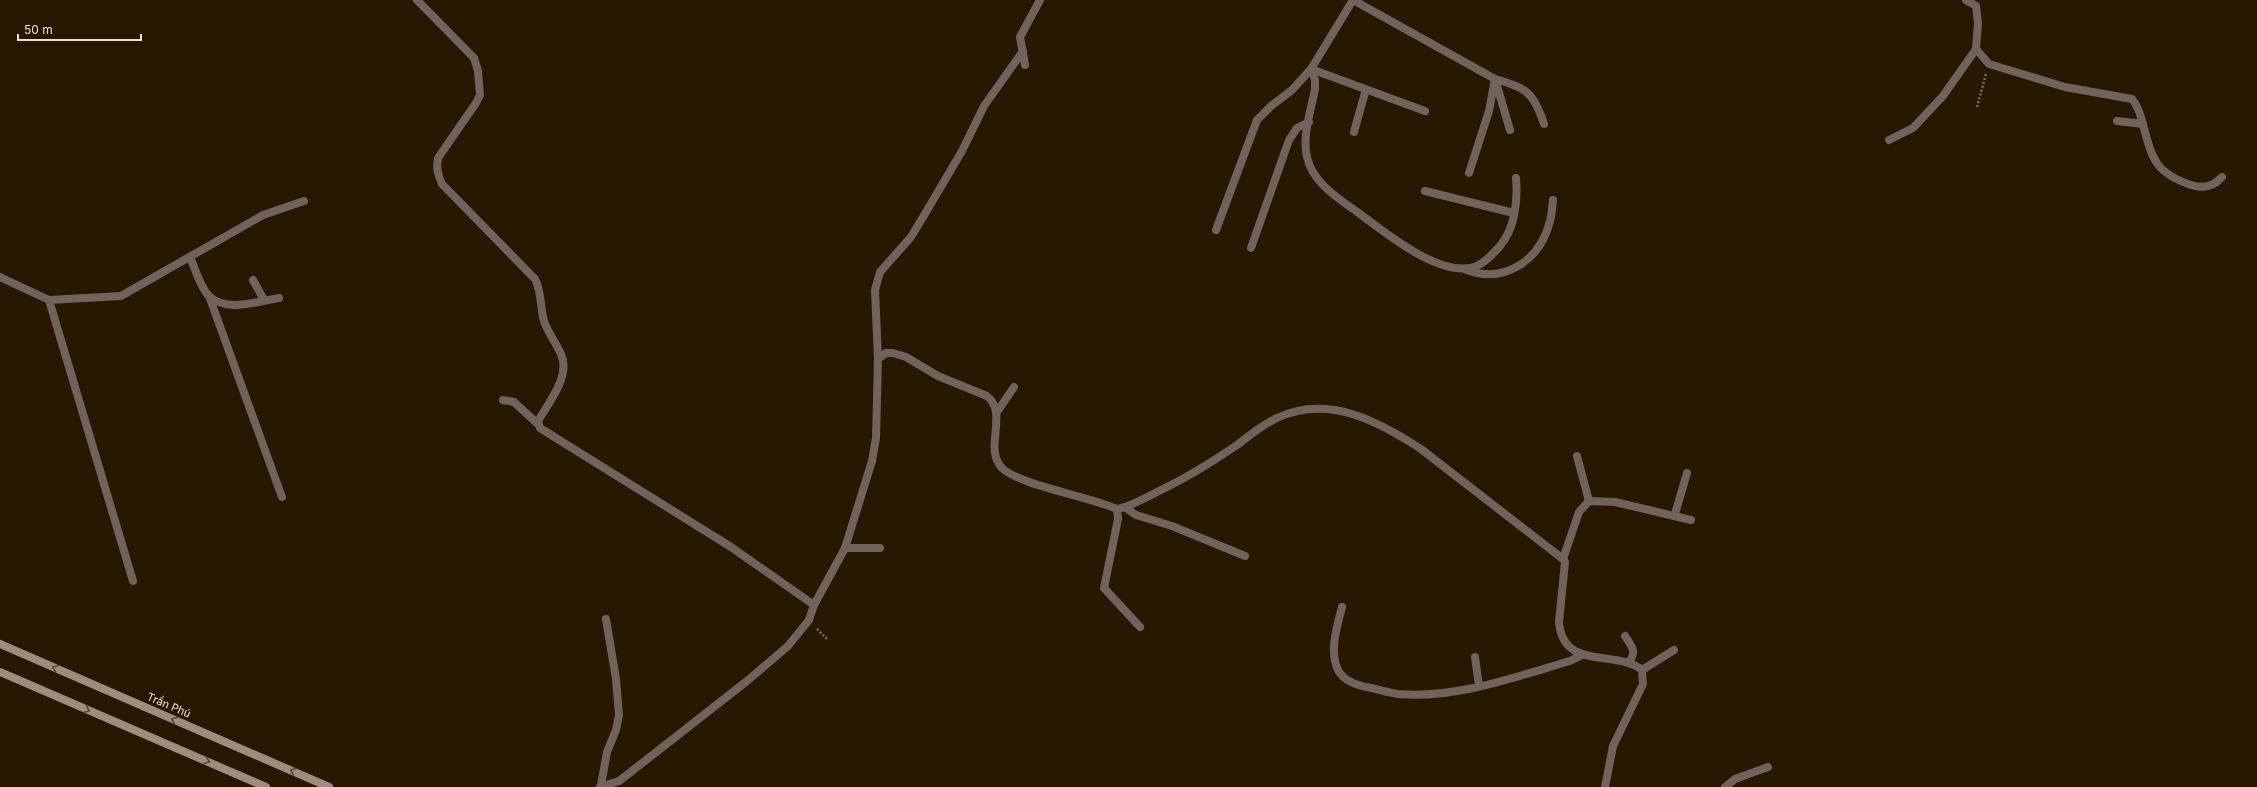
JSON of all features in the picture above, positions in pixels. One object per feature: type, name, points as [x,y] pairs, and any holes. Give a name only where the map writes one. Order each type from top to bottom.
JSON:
[{"type":"main road","name":"Trần Phú","points":[[0,644],[329,787]]},
{"type":"main road","points":[[0,672],[266,787]]},
{"type":"street","points":[[417,0],[474,58],[479,77],[480,94],[476,103],[438,158],[437,167],[442,184],[534,279],[539,288],[542,313],[546,326],[564,361],[562,377],[538,421],[539,425]]},
{"type":"street","points":[[1025,65],[1020,37],[1040,0]]},
{"type":"street","points":[[1216,230],[1257,120],[1270,106],[1292,90],[1311,68],[1353,0],[1495,79],[1520,86],[1538,104],[1544,124]]},
{"type":"street","points":[[1889,140],[1913,128],[1943,96],[1976,49],[1978,13],[1976,6],[1971,1],[1966,0]]},
{"type":"street","points":[[1976,49],[1989,64],[2065,87],[2132,99],[2136,104],[2154,159],[2169,176],[2196,187],[2209,186],[2216,183],[2222,177]]},
{"type":"street","points":[[606,619],[616,679],[619,715],[616,730],[607,752],[600,786],[619,781],[748,681],[788,646],[809,620],[814,605],[845,548],[872,461],[876,438],[878,359],[875,290],[880,272],[911,237],[962,151],[984,106],[1022,51]]},
{"type":"street","points":[[1311,68],[1425,111]]},
{"type":"street","points":[[1311,68],[1315,80],[1315,89],[1305,142],[1307,159],[1318,179],[1328,190],[1378,228],[1424,257],[1448,266],[1464,268],[1478,274],[1493,275],[1519,266],[1538,247],[1550,221],[1553,200]]},
{"type":"street","points":[[1495,79],[1510,130]]},
{"type":"street","points":[[1468,173],[1489,111],[1495,79]]},
{"type":"street","points":[[1354,132],[1366,89]]},
{"type":"street","points":[[2117,121],[2143,124]]},
{"type":"street","points":[[1251,248],[1288,140],[1297,128],[1309,122]]},
{"type":"street","points":[[1464,268],[1483,263],[1508,237],[1517,195],[1516,178]]},
{"type":"street","points":[[1425,191],[1514,213]]},
{"type":"street","points":[[0,277],[49,300],[120,296],[263,215],[304,201]]},
{"type":"street","points":[[190,257],[209,296],[282,496]]},
{"type":"street","points":[[252,280],[264,300]]},
{"type":"street","points":[[209,296],[220,303],[234,305],[279,298]]},
{"type":"street","points":[[49,300],[133,581]]},
{"type":"street","points":[[878,359],[886,353],[906,357],[938,376],[987,396],[995,405],[997,412],[995,449],[1002,468],[1015,476],[1117,510],[1126,508],[1139,500],[1190,476],[1275,418],[1317,407],[1353,414],[1377,423],[1421,449],[1563,559],[1565,562],[1559,631],[1569,647],[1582,655],[1629,662],[1642,670]]},
{"type":"street","points":[[997,412],[1014,386]]},
{"type":"street","points":[[503,400],[514,402],[544,431],[731,547],[814,605]]},
{"type":"street","points":[[1577,456],[1589,501]]},
{"type":"street","points":[[1675,514],[1687,473]]},
{"type":"street","points":[[1563,559],[1579,512],[1589,501],[1615,502],[1675,514],[1691,520]]},
{"type":"street","points":[[1126,508],[1136,515],[1172,526],[1244,556]]},
{"type":"street","points":[[1117,510],[1118,519],[1104,588],[1140,627]]},
{"type":"street","points":[[845,548],[880,548]]},
{"type":"street","points":[[1342,607],[1335,638],[1335,652],[1338,670],[1344,678],[1358,686],[1396,694],[1427,694],[1479,686],[1570,661],[1582,655]]},
{"type":"street","points":[[1625,636],[1634,650],[1634,656],[1629,662]]},
{"type":"street","points":[[1642,670],[1674,650]]},
{"type":"street","points":[[1475,657],[1479,686]]},
{"type":"street","points":[[1605,787],[1613,746],[1643,684],[1642,670]]},
{"type":"street","points":[[1725,787],[1735,779],[1768,766]]},
{"type":"path","points":[[1977,107],[1989,64]]}]
